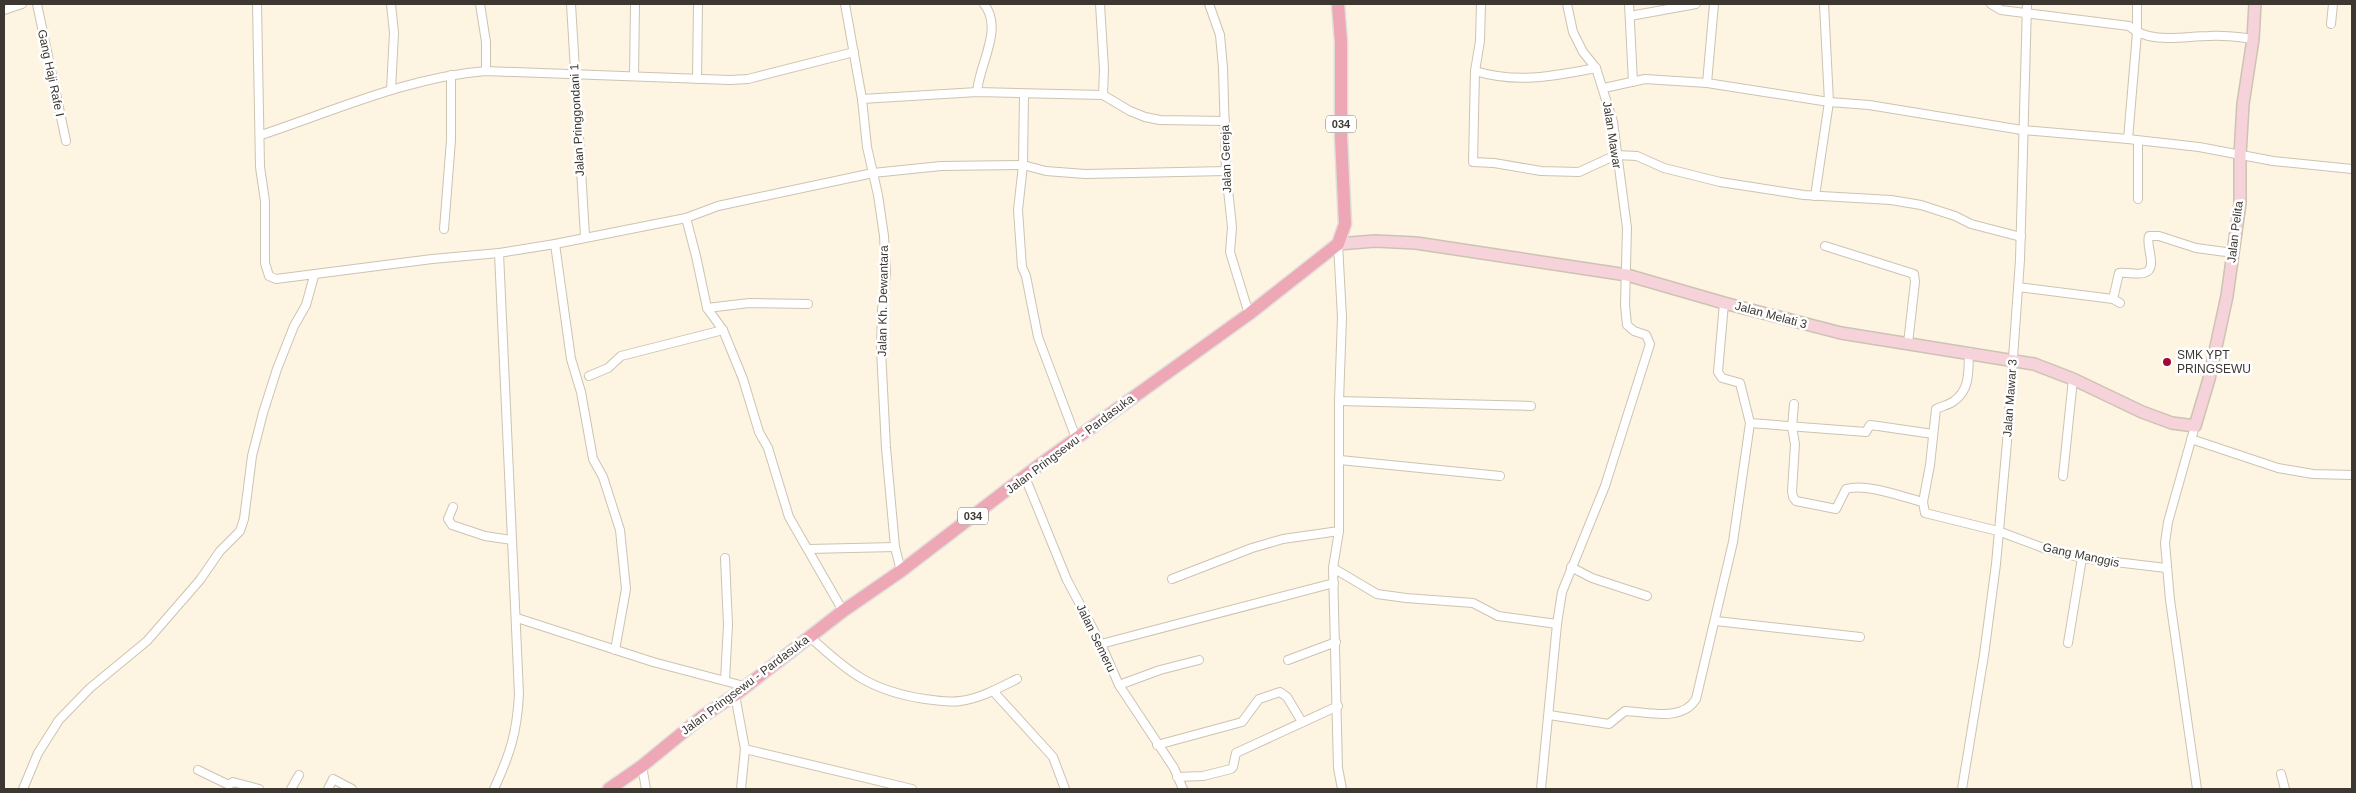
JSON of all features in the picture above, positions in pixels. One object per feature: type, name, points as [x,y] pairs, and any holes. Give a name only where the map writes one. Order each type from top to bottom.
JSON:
[{"type":"main road","name":"034","points":[[1338,4],[1341,42],[1341,137],[1345,224],[1338,244]]},
{"type":"main road","name":"Jalan Pringsewu - Pardasuka","points":[[609,789],[642,766],[703,716],[739,691],[843,611],[901,571],[1076,438],[1249,314],[1338,244]]},
{"type":"street","points":[[4,10],[22,4]]},
{"type":"street","name":"Gang Haji Rafe I","points":[[37,4],[66,141]]},
{"type":"street","points":[[257,4],[260,167],[266,200],[265,263],[269,276],[286,280],[432,259],[500,253],[555,244],[585,236],[686,218],[718,206],[874,173],[941,166],[1023,165],[1046,171],[1085,174],[1226,172]]},
{"type":"street","points":[[391,4],[394,33],[391,90]]},
{"type":"street","points":[[480,4],[486,42],[486,72]]},
{"type":"street","name":"Jalan Pringgondani 1","points":[[571,4],[585,236]]},
{"type":"street","points":[[634,76],[635,4]]},
{"type":"street","points":[[697,79],[698,4]]},
{"type":"street","name":"Jalan Kh. Dewantara","points":[[845,4],[862,99],[867,147],[874,173],[886,256],[882,350],[887,466],[895,547],[901,571]]},
{"type":"street","points":[[977,92],[980,70],[989,48],[992,22],[984,4]]},
{"type":"street","points":[[1100,4],[1104,69],[1103,95]]},
{"type":"street","name":"Jalan Gereja","points":[[1210,4],[1220,34],[1226,104],[1226,172],[1232,227],[1230,252],[1249,314]]},
{"type":"street","points":[[1481,4],[1481,34],[1475,72],[1473,162],[1494,163],[1540,172],[1580,172],[1616,154],[1637,156],[1664,168],[1696,178],[1815,196],[1891,200],[1921,205],[1955,216],[1971,224],[2021,237]]},
{"type":"street","name":"Jalan Mawar","points":[[1567,4],[1573,32],[1583,52],[1596,68],[1604,88],[1613,122],[1626,228],[1624,305],[1627,325],[1634,331],[1646,335],[1650,344],[1605,486],[1571,567]]},
{"type":"street","points":[[1629,4],[1632,82]]},
{"type":"street","points":[[1630,16],[1696,4]]},
{"type":"street","points":[[1707,83],[1714,4]]},
{"type":"street","points":[[1815,196],[1829,102],[1824,4]]},
{"type":"street","points":[[1992,4],[1999,10],[2129,26],[2137,33],[2157,38],[2211,36],[2253,39]]},
{"type":"street","name":"Jalan Mawar 3","points":[[1962,789],[1984,655],[2008,442],[2021,237],[2022,130],[2026,98],[2027,4]]},
{"type":"street","points":[[2128,139],[2137,33],[2137,4]]},
{"type":"street","name":"Jalan Pelita","points":[[2194,426],[2213,361],[2227,296],[2240,203],[2243,104],[2253,39],[2255,4]]},
{"type":"street","points":[[2331,24],[2333,4]]},
{"type":"street","points":[[260,135],[391,90],[451,75],[486,72],[634,76],[708,81],[748,79],[854,52]]},
{"type":"street","points":[[1475,72],[1525,80],[1596,68]]},
{"type":"street","points":[[444,229],[451,140],[451,75]]},
{"type":"street","points":[[1604,88],[1646,79],[1707,83],[1829,102],[1869,105],[2022,130],[2199,147],[2240,155],[2352,169]]},
{"type":"street","points":[[862,99],[977,92],[1103,95],[1130,111],[1145,117],[1160,120],[1225,121]]},
{"type":"street","points":[[1024,94],[1023,165],[1018,210],[1022,267],[1026,276],[1038,337],[1076,438]]},
{"type":"street","points":[[2138,142],[2138,199]]},
{"type":"street","points":[[686,218],[707,308],[723,330],[743,378],[759,432],[768,448],[789,517],[843,611]]},
{"type":"street","points":[[2018,288],[2117,301],[2119,273],[2142,273],[2150,269],[2152,265],[2148,238],[2152,235],[2196,248],[2233,253]]},
{"type":"street","name":"Jalan Melati 3","points":[[1338,244],[1375,241],[1416,243],[1626,275],[1724,303],[1841,333],[1908,342],[2034,364],[2073,379],[2142,412],[2172,423],[2194,426]]},
{"type":"street","points":[[555,244],[571,360],[581,392],[593,460],[603,477],[620,530],[626,589],[615,650]]},
{"type":"street","points":[[1338,244],[1342,317],[1339,401],[1340,530],[1333,568],[1338,706],[1338,768],[1342,789]]},
{"type":"street","points":[[1825,246],[1914,274],[1915,282],[1908,342]]},
{"type":"street","points":[[494,789],[510,755],[518,718],[517,618],[500,253]]},
{"type":"street","points":[[23,789],[38,753],[60,720],[90,688],[147,641],[200,580],[220,551],[240,531],[244,519],[252,456],[263,414],[277,369],[294,326],[306,305],[314,276]]},
{"type":"street","points":[[707,308],[749,303],[808,304]]},
{"type":"street","points":[[1548,715],[1604,724],[1614,722],[1625,711],[1674,714],[1691,707],[1696,699],[1716,621],[1733,542],[1750,423],[1740,384],[1722,378],[1718,372],[1724,303]]},
{"type":"street","points":[[590,376],[608,368],[621,356],[723,330]]},
{"type":"street","points":[[1794,404],[1792,427],[1795,444],[1792,491],[1796,501],[1836,509],[1846,489],[1852,487],[1881,491],[1923,502],[1936,409],[1953,403],[1963,394],[1967,385],[1970,352]]},
{"type":"street","points":[[2063,476],[2073,379]]},
{"type":"street","points":[[1339,401],[1531,406]]},
{"type":"street","points":[[1750,423],[1866,432],[1870,425],[1933,434]]},
{"type":"street","points":[[2194,426],[2168,522],[2165,542],[2166,568],[2197,789]]},
{"type":"street","points":[[2191,439],[2278,468],[2313,474],[2352,475]]},
{"type":"street","points":[[1340,460],[1500,476]]},
{"type":"street","name":"Jalan Semeru","points":[[1025,477],[1067,580],[1101,644],[1119,685],[1174,768],[1183,789]]},
{"type":"street","name":"Gang Manggis","points":[[1923,502],[1925,513],[1998,531],[2046,549],[2082,558],[2166,568]]},
{"type":"street","points":[[453,507],[448,519],[452,525],[485,536],[512,540]]},
{"type":"street","points":[[1172,579],[1268,544],[1340,530]]},
{"type":"street","points":[[809,549],[895,547]]},
{"type":"street","points":[[725,558],[728,626],[725,680]]},
{"type":"street","points":[[2068,643],[2082,558]]},
{"type":"street","points":[[1541,789],[1557,624],[1562,592],[1571,567],[1592,578],[1647,596]]},
{"type":"street","points":[[1333,568],[1377,594],[1406,598],[1473,602],[1498,616],[1557,624]]},
{"type":"street","points":[[1101,644],[1334,583]]},
{"type":"street","points":[[517,618],[615,650],[725,680],[739,691],[745,749],[741,789]]},
{"type":"street","points":[[1716,621],[1860,636]]},
{"type":"street","points":[[810,637],[845,669],[870,685],[904,696],[960,701],[993,691],[1017,679]]},
{"type":"street","points":[[1288,660],[1336,642]]},
{"type":"street","points":[[1119,685],[1160,670],[1198,660]]},
{"type":"street","points":[[993,691],[1053,757],[1065,789]]},
{"type":"street","points":[[1157,745],[1242,722],[1259,699],[1280,692],[1287,696],[1302,722]]},
{"type":"street","points":[[1177,777],[1204,776],[1230,769],[1233,766],[1236,753],[1338,706]]},
{"type":"street","points":[[745,749],[912,789]]},
{"type":"street","points":[[642,766],[646,789]]},
{"type":"street","points":[[198,770],[226,787],[233,782],[258,789]]},
{"type":"street","points":[[2280,774],[2285,789]]},
{"type":"street","points":[[291,789],[299,775]]},
{"type":"street","points":[[328,789],[333,779],[352,789]]},
{"type":"place","name":"SMK YPT PRINGSEWU","points":[[2167,362]]}]
